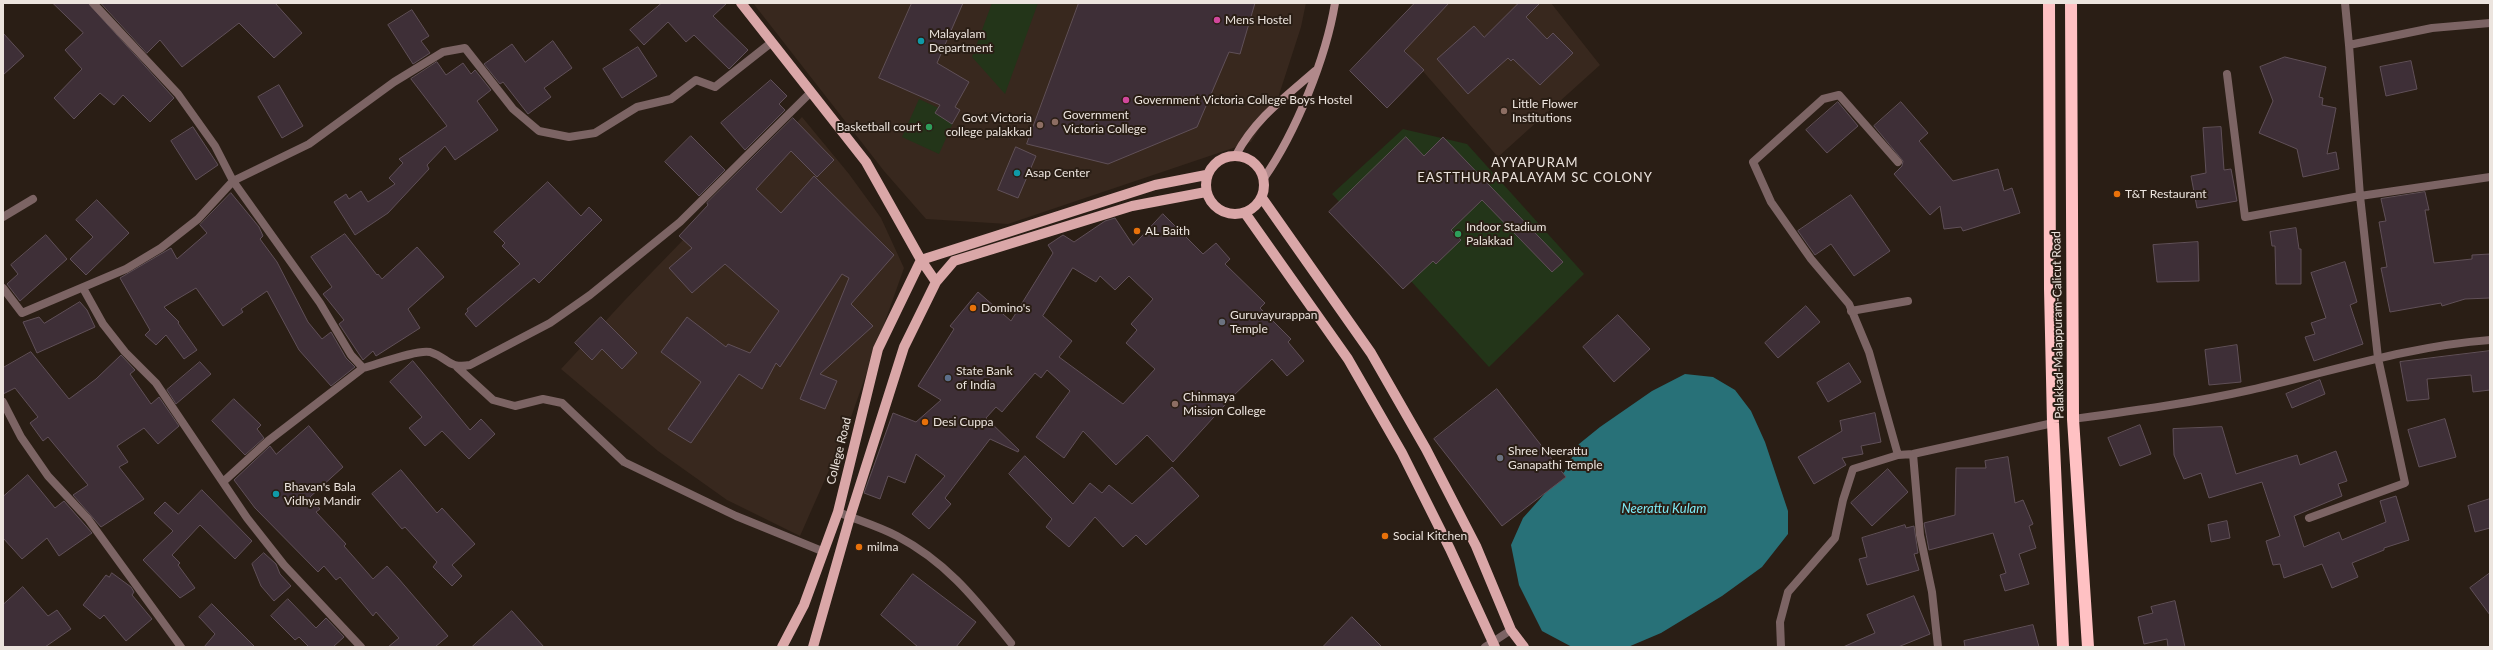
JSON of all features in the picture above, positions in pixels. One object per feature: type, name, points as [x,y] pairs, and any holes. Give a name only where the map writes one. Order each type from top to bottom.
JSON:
[{"type":"highway","name":"Palakkad-Malappuram-Calicut Road","points":[[2049,3],[2050,290],[2053,423],[2063,647]]},
{"type":"highway","name":"Palakkad-Malappuram-Calicut Road","points":[[2070,3],[2073,419],[2088,647]]},
{"type":"main road","points":[[741,3],[810,93],[866,162],[921,260],[936,282]]},
{"type":"main road","points":[[1264,178],[1274,163],[1304,105],[1332,20],[1335,3]]},
{"type":"main road","points":[[1236,155],[1247,134],[1262,117],[1315,71]]},
{"type":"main road","points":[[1236,155],[1248,158],[1258,167],[1264,178],[1265,188],[1262,198],[1256,206],[1245,213],[1233,215],[1221,211],[1211,203],[1206,192],[1206,175],[1213,164],[1223,157],[1236,155]]},
{"type":"main road","points":[[921,260],[1155,185],[1206,175]]},
{"type":"main road","points":[[813,647],[850,517],[904,347],[936,282],[954,261],[1132,206],[1206,192]]},
{"type":"main road","points":[[1262,198],[1371,353],[1426,449],[1476,546],[1511,630],[1524,647]]},
{"type":"main road","points":[[1245,213],[1348,359],[1394,440],[1450,549],[1490,646]]},
{"type":"main road","name":"College Road","points":[[782,647],[804,605],[822,552],[838,512],[878,349],[921,260]]},
{"type":"street","points":[[93,3],[178,94],[215,146],[233,181],[320,303],[351,355],[363,368]]},
{"type":"street","points":[[2310,518],[2405,483],[2378,358],[2360,196],[2345,3]]},
{"type":"street","points":[[2349,45],[2432,28],[2490,23]]},
{"type":"street","points":[[3,288],[22,313],[126,269],[161,248],[198,219],[233,181],[309,144],[394,82],[443,52],[465,48],[513,109],[540,131],[569,137],[595,133],[638,107],[671,99],[696,80],[715,87],[772,42]]},
{"type":"street","points":[[2227,74],[2246,217],[2360,196],[2490,177]]},
{"type":"street","points":[[457,367],[470,365],[509,346],[550,323],[590,295],[680,222],[810,93]]},
{"type":"street","points":[[1898,162],[1838,95],[1823,99],[1753,162],[1771,202],[1811,259],[1849,304],[1869,352],[1898,455]]},
{"type":"street","points":[[3,217],[33,200]]},
{"type":"street","points":[[84,288],[103,324],[125,352],[156,383],[223,482],[284,565],[361,647]]},
{"type":"street","points":[[1852,311],[1908,301]]},
{"type":"street","points":[[2073,419],[2158,407],[2249,390],[2378,358],[2454,343],[2490,340]]},
{"type":"street","points":[[223,482],[268,441],[363,368],[416,352],[430,352],[457,367],[493,400],[515,406],[543,399],[562,403],[624,462],[736,516],[822,552]]},
{"type":"street","points":[[3,402],[21,437],[48,476],[88,519],[181,647]]},
{"type":"street","points":[[1781,647],[1780,622],[1788,592],[1835,538],[1843,500],[1853,469],[1898,455],[1913,454],[2053,423]]},
{"type":"street","points":[[1913,454],[1920,535],[1932,592],[1938,647]]},
{"type":"street","points":[[838,512],[896,536],[935,560],[964,586],[1011,643]]},
{"type":"street","points":[[1490,646],[1511,630]]},
{"type":"shaded area","name":"Government Victoria College","points":[[753,3],[1306,3],[1301,27],[1277,101],[1251,142],[1008,224],[926,219],[884,171]]},
{"type":"shaded area","name":"Little Flower Institutions","points":[[1430,3],[1551,3],[1600,65],[1498,157],[1393,37]]},
{"type":"shaded area","points":[[802,117],[849,174],[881,218],[904,268],[845,434],[800,536],[727,500],[658,451],[561,369],[625,300]]},
{"type":"green space","points":[[992,3],[1038,3],[1005,94],[972,57]]},
{"type":"green space","name":"Basketball court","points":[[919,99],[956,116],[939,154],[902,137]]},
{"type":"green space","name":"Indoor Stadium Palakkad","points":[[1403,129],[1467,144],[1584,274],[1489,367],[1332,194]]},
{"type":"water","name":"Neerattu Kulam","points":[[1685,374],[1713,377],[1735,390],[1751,411],[1765,442],[1788,511],[1788,534],[1762,567],[1722,596],[1661,633],[1628,647],[1572,647],[1542,631],[1519,585],[1511,545],[1523,518],[1565,471],[1579,444],[1600,427],[1652,391]]},
{"type":"building","points":[[53,3],[88,3],[174,98],[150,122],[123,95],[114,105],[100,93],[74,119],[54,98],[82,69],[65,50],[83,33]]},
{"type":"building","points":[[101,3],[275,3],[302,33],[274,58],[239,23],[182,67],[160,40],[147,53]]},
{"type":"building","points":[[662,3],[727,3],[713,16],[748,50],[729,69],[694,35],[686,42],[668,22],[644,45],[630,30]]},
{"type":"building","name":"Malayalam Department","points":[[912,3],[963,3],[937,63],[969,82],[955,107],[960,110],[952,124],[935,113],[940,105],[879,78]]},
{"type":"building","name":"Government Victoria College Boys Hostel","points":[[1079,3],[1255,3],[1240,54],[1229,52],[1197,127],[1108,164],[1027,144]]},
{"type":"building","points":[[1415,3],[1449,3],[1404,51],[1424,70],[1387,108],[1350,71]]},
{"type":"building","points":[[1519,3],[1540,3],[1526,17],[1547,39],[1553,33],[1573,53],[1540,85],[1513,59],[1511,61],[1508,58],[1468,94],[1437,59],[1474,26],[1484,37]]},
{"type":"building","points":[[412,10],[429,36],[421,41],[430,53],[413,64],[388,25]]},
{"type":"building","points":[[3,33],[24,56],[3,75]]},
{"type":"building","points":[[553,41],[572,68],[544,88],[551,97],[528,114],[503,82],[500,84],[484,64],[512,44],[525,62]]},
{"type":"building","points":[[638,47],[657,76],[622,98],[603,69]]},
{"type":"building","points":[[2285,57],[2326,67],[2319,97],[2323,98],[2322,105],[2336,108],[2327,154],[2336,152],[2339,169],[2303,177],[2297,149],[2259,133],[2273,101],[2260,67]]},
{"type":"building","points":[[2411,61],[2417,89],[2386,96],[2380,67]]},
{"type":"building","points":[[437,62],[446,75],[463,63],[471,74],[475,70],[491,90],[477,101],[498,130],[455,160],[445,146],[427,165],[429,169],[388,213],[355,235],[334,202],[346,194],[349,199],[361,191],[368,202],[395,184],[389,178],[403,163],[399,159],[447,126],[411,79]]},
{"type":"building","points":[[771,80],[787,96],[779,104],[785,110],[745,150],[721,123]]},
{"type":"building","points":[[279,85],[303,126],[282,138],[258,97]]},
{"type":"building","points":[[1838,102],[1858,126],[1827,153],[1806,130]]},
{"type":"building","points":[[1901,102],[1928,133],[1919,141],[1953,181],[1998,169],[2004,191],[2012,188],[2020,213],[1963,231],[1961,227],[1944,229],[1940,206],[1930,215],[1894,174],[1902,166],[1903,161],[1874,126]]},
{"type":"building","points":[[793,118],[834,160],[817,177],[791,151],[756,189],[781,213],[814,176],[894,255],[851,304],[873,326],[820,374],[837,381],[825,409],[800,399],[849,278],[842,274],[780,367],[776,363],[762,389],[739,374],[691,443],[668,429],[701,382],[661,352],[687,317],[726,347],[728,344],[750,353],[779,311],[725,264],[692,293],[669,268],[692,248],[679,236],[708,205],[707,203]]},
{"type":"building","points":[[193,127],[218,165],[196,180],[171,141]]},
{"type":"building","points":[[2221,127],[2224,170],[2231,169],[2237,201],[2197,208],[2191,176],[2206,173],[2203,128]]},
{"type":"building","points":[[691,136],[725,170],[699,196],[665,162]]},
{"type":"building","points":[[1406,137],[1424,156],[1443,137],[1563,262],[1552,272],[1482,200],[1451,230],[1461,240],[1436,264],[1433,261],[1403,289],[1329,212]]},
{"type":"building","name":"Asap Center","points":[[1016,147],[1036,156],[1018,198],[998,190]]},
{"type":"building","points":[[548,182],[581,216],[589,207],[602,220],[539,283],[534,278],[476,327],[465,314],[468,311],[467,309],[520,264],[502,246],[505,243],[494,232]]},
{"type":"building","points":[[2425,192],[2429,210],[2425,210],[2434,263],[2472,259],[2472,255],[2490,254],[2490,298],[2465,299],[2442,306],[2441,303],[2390,312],[2381,268],[2387,267],[2379,222],[2386,221],[2381,199]]},
{"type":"building","points":[[231,193],[259,227],[263,236],[260,239],[277,262],[308,322],[322,339],[331,332],[346,358],[355,367],[331,386],[299,350],[267,291],[241,309],[243,312],[223,326],[196,288],[164,307],[179,322],[178,323],[197,350],[184,359],[166,335],[156,345],[145,335],[150,330],[120,278],[171,248],[177,259],[207,233],[200,225]]},
{"type":"building","points":[[1851,195],[1890,251],[1854,276],[1831,244],[1815,255],[1798,231]]},
{"type":"building","points":[[97,200],[129,233],[86,275],[70,259],[93,237],[76,220]]},
{"type":"building","points":[[1163,214],[1203,254],[1216,243],[1230,259],[1225,264],[1265,303],[1260,308],[1291,339],[1288,342],[1304,361],[1287,376],[1272,359],[1233,396],[1173,462],[1147,435],[1116,465],[1083,431],[1064,458],[1036,437],[1070,391],[1047,370],[1041,378],[1035,373],[1002,412],[996,407],[986,418],[1019,450],[1018,452],[990,439],[945,498],[951,504],[929,529],[912,514],[945,476],[916,454],[905,483],[888,476],[880,499],[864,493],[893,413],[916,422],[941,400],[918,386],[954,329],[950,326],[978,292],[1011,321],[1053,253],[1048,245],[1063,235],[1074,242],[1105,221],[1115,218],[1133,245]],"holes":[[[1073,268],[1096,282],[1100,276],[1115,290],[1129,276],[1153,299],[1131,324],[1137,330],[1126,343],[1155,369],[1123,404],[1059,357],[1072,341],[1043,316]]]},
{"type":"building","points":[[2296,228],[2299,249],[2301,249],[2301,284],[2276,284],[2275,246],[2272,246],[2270,232]]},
{"type":"building","points":[[345,234],[377,275],[378,274],[382,279],[417,247],[444,277],[408,309],[420,328],[376,356],[373,351],[363,360],[339,324],[344,320],[323,294],[332,287],[311,257]]},
{"type":"building","points":[[46,235],[67,259],[20,301],[7,284],[18,274],[11,265]]},
{"type":"building","points":[[2198,242],[2199,281],[2157,282],[2153,245]]},
{"type":"building","points":[[2345,262],[2357,302],[2350,305],[2363,344],[2314,361],[2305,337],[2315,334],[2311,323],[2326,318],[2311,273]]},
{"type":"building","points":[[80,302],[87,310],[95,327],[37,353],[23,322],[39,317],[44,323]]},
{"type":"building","points":[[1806,306],[1820,322],[1778,358],[1765,343]]},
{"type":"building","points":[[1618,315],[1650,349],[1614,382],[1583,347]]},
{"type":"building","points":[[601,317],[637,353],[622,369],[602,349],[592,360],[575,343]]},
{"type":"building","points":[[2237,345],[2241,382],[2209,385],[2205,350]]},
{"type":"building","points":[[2490,351],[2490,390],[2473,392],[2471,375],[2427,379],[2429,399],[2407,401],[2400,362]]},
{"type":"building","points":[[31,352],[69,399],[96,379],[121,355],[135,370],[130,374],[151,404],[159,397],[179,426],[158,444],[144,428],[117,446],[128,462],[119,467],[144,499],[101,527],[73,495],[88,485],[48,437],[43,441],[30,423],[38,417],[15,388],[3,394],[3,368]]},
{"type":"building","points":[[413,361],[470,430],[481,419],[495,434],[469,459],[442,431],[425,446],[409,428],[422,417],[390,382]]},
{"type":"building","points":[[200,362],[211,374],[176,404],[167,390]]},
{"type":"building","points":[[1849,363],[1861,382],[1828,402],[1817,383]]},
{"type":"building","points":[[2320,380],[2325,394],[2292,408],[2286,394]]},
{"type":"building","name":"Shree Neerattu Ganapathi Temple","points":[[1497,389],[1566,477],[1502,526],[1434,439]]},
{"type":"building","points":[[234,399],[261,425],[257,429],[264,438],[245,455],[212,421]]},
{"type":"building","points":[[1875,413],[1881,442],[1861,446],[1863,454],[1842,458],[1846,465],[1814,484],[1798,457],[1842,431],[1840,421]]},
{"type":"building","points":[[2445,419],[2456,457],[2419,467],[2408,430]]},
{"type":"building","points":[[2140,425],[2151,454],[2120,466],[2108,438]]},
{"type":"building","points":[[309,426],[343,467],[310,497],[320,509],[316,512],[346,544],[344,546],[373,579],[387,566],[398,578],[448,636],[435,647],[388,647],[399,638],[376,612],[373,616],[340,577],[336,580],[324,566],[318,572],[255,508],[234,480],[270,446],[276,454]]},
{"type":"building","points":[[2222,427],[2236,474],[2297,455],[2300,465],[2336,451],[2347,481],[2338,484],[2342,496],[2294,516],[2304,547],[2339,532],[2342,540],[2386,522],[2380,501],[2396,496],[2409,540],[2384,548],[2384,550],[2352,563],[2358,577],[2332,588],[2322,564],[2284,578],[2280,564],[2273,565],[2266,541],[2280,536],[2262,482],[2209,498],[2201,473],[2184,479],[2174,455],[2173,429]]},
{"type":"building","points":[[1025,456],[1073,504],[1090,483],[1102,493],[1109,485],[1132,504],[1172,467],[1199,496],[1146,545],[1136,535],[1123,547],[1095,517],[1069,547],[1046,527],[1052,519],[1009,474]]},
{"type":"building","points":[[2008,457],[2015,503],[2023,500],[2033,524],[2029,526],[2036,548],[2019,554],[2029,584],[2005,591],[2000,575],[2006,573],[1993,533],[1929,550],[1924,523],[1955,515],[1956,468],[1986,468],[1985,461]]},
{"type":"building","points":[[1888,469],[1908,492],[1872,526],[1851,503]]},
{"type":"building","points":[[401,470],[437,513],[442,508],[475,544],[452,565],[462,576],[452,586],[433,567],[437,562],[405,527],[402,529],[372,494]]},
{"type":"building","points":[[28,475],[55,508],[64,501],[92,533],[59,556],[47,538],[22,559],[3,538],[3,497]]},
{"type":"building","points":[[202,490],[252,541],[235,559],[200,525],[172,555],[180,563],[178,565],[195,588],[180,598],[143,560],[173,531],[154,513],[165,502],[178,514]]},
{"type":"building","points":[[2490,499],[2490,528],[2475,532],[2468,506]]},
{"type":"building","points":[[2227,521],[2230,538],[2211,542],[2208,525]]},
{"type":"building","points":[[1905,525],[1906,528],[1914,526],[1918,553],[1914,554],[1919,570],[1867,585],[1859,559],[1867,557],[1862,538]]},
{"type":"building","points":[[264,553],[276,564],[280,574],[291,586],[274,601],[261,586],[252,564]]},
{"type":"building","points":[[112,573],[131,587],[134,592],[132,595],[152,619],[126,641],[104,615],[100,619],[83,605],[106,575],[109,577]]},
{"type":"building","points":[[2490,573],[2490,615],[2470,588]]},
{"type":"building","points":[[913,574],[976,622],[956,647],[918,647],[881,615]]},
{"type":"building","points":[[23,587],[48,616],[57,610],[71,629],[45,647],[3,647],[3,605]]},
{"type":"building","points":[[1914,596],[1930,634],[1898,647],[1843,647],[1875,633],[1867,615]]},
{"type":"building","points":[[288,599],[316,628],[326,618],[344,637],[333,647],[309,647],[299,637],[295,640],[271,616]]},
{"type":"building","points":[[2175,601],[2185,647],[2168,647],[2167,639],[2144,644],[2138,617],[2153,613],[2151,607]]},
{"type":"building","points":[[212,604],[255,647],[204,647],[215,634],[199,617]]},
{"type":"building","points":[[512,611],[544,647],[472,647]]},
{"type":"building","points":[[1352,617],[1382,647],[1323,647]]},
{"type":"building","points":[[2033,625],[2039,647],[1965,647],[1964,641]]},
{"type":"place","name":"Mens Hostel","points":[[1217,20]]},
{"type":"place","name":"Malayalam Department","points":[[921,41]]},
{"type":"place","name":"Government Victoria College Boys Hostel","points":[[1126,100]]},
{"type":"place","name":"Little Flower Institutions","points":[[1504,111]]},
{"type":"place","name":"Government Victoria College","points":[[1055,122]]},
{"type":"place","name":"Govt Victoria college palakkad","points":[[1040,125]]},
{"type":"place","name":"Basketball court","points":[[929,127]]},
{"type":"place","name":"Asap Center","points":[[1017,173]]},
{"type":"place","name":"T&T Restaurant","points":[[2117,194]]},
{"type":"place","name":"AL Baith","points":[[1137,231]]},
{"type":"place","name":"Indoor Stadium Palakkad","points":[[1458,234]]},
{"type":"place","name":"Domino's","points":[[973,308]]},
{"type":"place","name":"Guruvayurappan Temple","points":[[1222,322]]},
{"type":"place","name":"State Bank of India","points":[[948,378]]},
{"type":"place","name":"Chinmaya Mission College","points":[[1175,404]]},
{"type":"place","name":"Desi Cuppa","points":[[925,422]]},
{"type":"place","name":"Shree Neerattu Ganapathi Temple","points":[[1500,458]]},
{"type":"place","name":"Bhavan's Bala Vidhya Mandir","points":[[276,494]]},
{"type":"place","name":"Social Kitchen","points":[[1385,536]]},
{"type":"place","name":"milma","points":[[859,547]]},
{"type":"district","name":"AYYAPURAM EASTTHURAPALAYAM SC COLONY","points":[[1535,170]]}]
